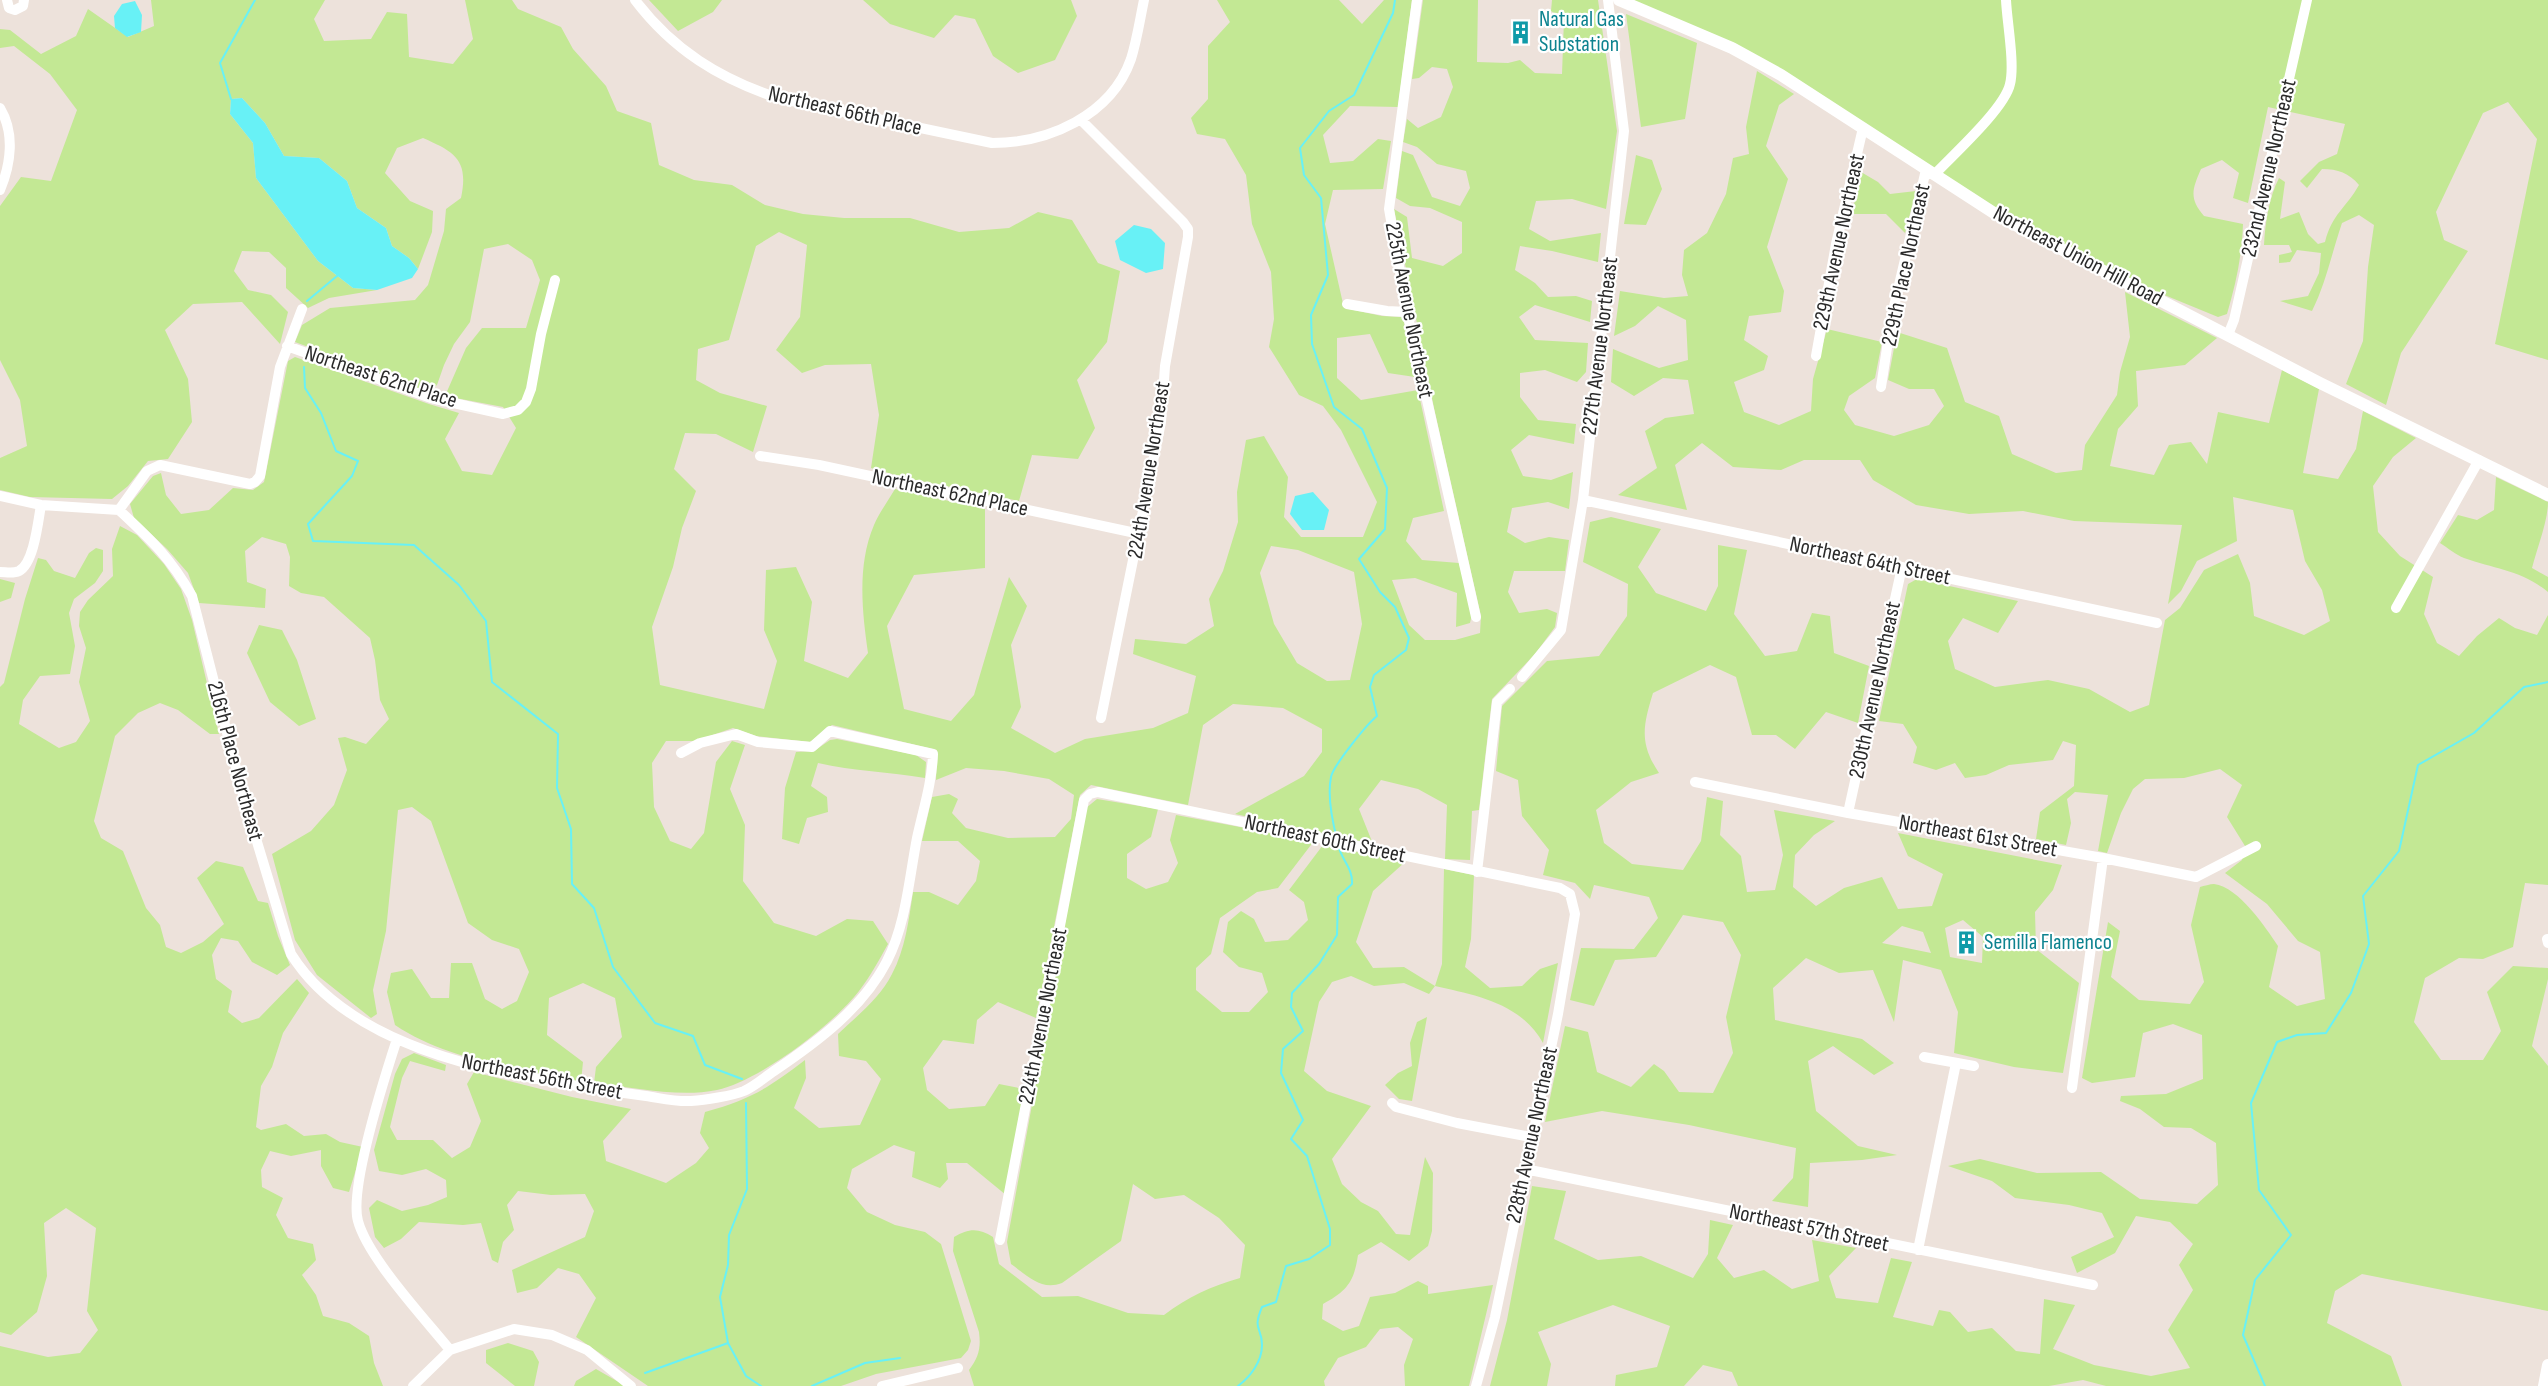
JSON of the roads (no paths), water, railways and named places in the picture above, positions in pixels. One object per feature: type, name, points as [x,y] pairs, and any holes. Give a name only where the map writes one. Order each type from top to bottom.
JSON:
[{"type":"street","points":[[7,0],[9,8],[15,10],[21,9],[24,0]]},
{"type":"street","name":"Northeast 66th Place","points":[[635,0],[671,39],[720,75],[746,87],[778,98],[992,143],[1015,143],[1059,132],[1081,120],[1109,94],[1130,61],[1144,0]]},
{"type":"street","name":"225th Avenue Northeast","points":[[1417,0],[1389,209],[1407,312],[1476,617]]},
{"type":"street","name":"227th Avenue Northeast","points":[[1522,677],[1562,630],[1582,500],[1624,131],[1608,0]]},
{"type":"street","name":"Northeast Union Hill Road","points":[[1619,0],[1732,48],[1781,75],[1997,215],[2032,234],[2385,416],[2548,495]]},
{"type":"street","name":"229th Place Northeast","points":[[1881,387],[1892,315],[1925,174],[1935,174],[2008,92],[2011,73],[2006,0]]},
{"type":"street","name":"232nd Avenue Northeast","points":[[2228,335],[2234,320],[2307,0]]},
{"type":"street","points":[[0,108],[9,133],[10,153],[6,175],[0,190]]},
{"type":"street","name":"224th Avenue Northeast","points":[[1081,120],[1188,229],[1186,255],[1165,366],[1161,422],[1101,718]]},
{"type":"street","name":"229th Avenue Northeast","points":[[1816,356],[1836,244],[1863,128]]},
{"type":"street","name":"Northeast 62nd Place","points":[[287,346],[431,398],[503,414],[519,410],[526,402],[531,389],[541,334],[555,280]]},
{"type":"street","points":[[1347,304],[1387,312],[1407,312]]},
{"type":"street","points":[[0,496],[41,505],[119,510],[147,471],[160,465],[250,484],[255,482],[260,476],[280,367],[302,309]]},
{"type":"street","name":"Northeast 62nd Place","points":[[760,456],[819,465],[1140,534]]},
{"type":"street","points":[[2396,608],[2479,460]]},
{"type":"street","name":"Northeast 64th Street","points":[[1582,500],[2157,623]]},
{"type":"street","points":[[0,572],[11,573],[20,570],[27,563],[41,505]]},
{"type":"street","name":"216th Place Northeast","points":[[119,510],[160,549],[192,596],[247,807],[291,954],[302,971],[317,987],[350,1012]]},
{"type":"street","name":"230th Avenue Northeast","points":[[1848,813],[1902,567]]},
{"type":"street","points":[[1477,872],[1497,702],[1510,689]]},
{"type":"street","name":"Northeast 56th Street","points":[[350,1012],[397,1040],[464,1065],[578,1088],[690,1101],[744,1091],[817,1042],[862,997],[887,962],[901,922],[919,829],[932,779],[933,754],[830,731],[812,747],[758,742],[736,734],[699,743],[681,753]]},
{"type":"street","name":"Northeast 61st Street","points":[[1695,782],[1848,813],[2103,858],[2196,877],[2256,846]]},
{"type":"street","name":"Northeast 60th Street","points":[[1089,794],[1098,792],[1560,888]]},
{"type":"street","name":"224th Avenue Northeast","points":[[1000,1240],[1084,800],[1089,794]]},
{"type":"street","points":[[2072,1088],[2103,858]]},
{"type":"street","name":"228th Avenue Northeast","points":[[1476,1386],[1495,1317],[1558,1014],[1575,914],[1570,894],[1560,888]]},
{"type":"street","points":[[397,1040],[357,1188],[357,1219],[368,1244],[450,1350]]},
{"type":"street","points":[[1924,1057],[1974,1066]]},
{"type":"street","points":[[1918,1250],[1956,1063]]},
{"type":"street","points":[[1392,1103],[1396,1107],[1457,1123],[1531,1137]]},
{"type":"street","name":"Northeast 57th Street","points":[[1525,1169],[2093,1285]]},
{"type":"street","points":[[414,1386],[450,1350],[514,1329],[552,1335],[587,1350],[631,1386]]},
{"type":"street","points":[[2544,1386],[2548,1365]]},
{"type":"street","points":[[882,1386],[958,1368]]},
{"type":"water","points":[[135,1],[142,15],[141,32],[127,37],[115,28],[114,16],[122,4]]},
{"type":"water","points":[[242,98],[265,123],[284,156],[319,158],[347,181],[357,208],[386,228],[392,246],[409,258],[418,269],[412,278],[377,290],[353,288],[318,261],[256,178],[253,143],[230,114],[231,99]]},
{"type":"water","points":[[1134,225],[1151,229],[1165,243],[1163,269],[1146,273],[1120,260],[1115,241]]},
{"type":"water","points":[[1313,492],[1329,510],[1324,530],[1302,530],[1290,514],[1295,496]]},
{"type":"waterway","points":[[231,99],[220,63],[255,0]]},
{"type":"waterway","points":[[1337,839],[1330,800],[1331,777],[1351,745],[1377,716],[1370,687],[1374,675],[1406,650],[1409,638],[1395,607],[1380,592],[1359,559],[1385,529],[1387,488],[1362,429],[1334,407],[1312,344],[1311,315],[1328,275],[1321,198],[1304,175],[1300,148],[1329,111],[1354,95],[1393,13],[1395,0]]},
{"type":"waterway","points":[[307,301],[337,276]]},
{"type":"waterway","points":[[304,367],[305,388],[321,413],[336,451],[358,461],[352,476],[308,524],[313,541],[414,545],[459,585],[486,621],[492,682],[558,734],[557,788],[571,829],[572,884],[594,908],[613,967],[655,1023],[693,1036],[705,1065],[742,1079]]},
{"type":"waterway","points":[[2265,1386],[2243,1335],[2255,1280],[2291,1235],[2259,1190],[2251,1103],[2277,1042],[2297,1035],[2326,1033],[2351,993],[2369,944],[2363,896],[2399,851],[2418,765],[2474,733],[2524,687],[2548,682]]},
{"type":"waterway","points":[[1238,1386],[1251,1374],[1258,1363],[1262,1345],[1258,1325],[1259,1315],[1262,1307],[1276,1302],[1286,1266],[1309,1259],[1330,1245],[1330,1229],[1307,1156],[1291,1139],[1303,1120],[1281,1073],[1283,1049],[1303,1031],[1291,1007],[1292,993],[1319,964],[1337,935],[1338,897],[1352,884],[1351,873],[1338,845]]},
{"type":"waterway","points":[[746,1103],[747,1189],[729,1235],[728,1265],[720,1297],[728,1343],[746,1376],[761,1386]]},
{"type":"waterway","points":[[645,1373],[728,1343]]},
{"type":"waterway","points":[[812,1386],[865,1363],[900,1358]]},
{"type":"place","name":"Natural Gas Substation","points":[[1521,32]]},
{"type":"place","name":"Semilla Flamenco","points":[[1966,942]]}]
